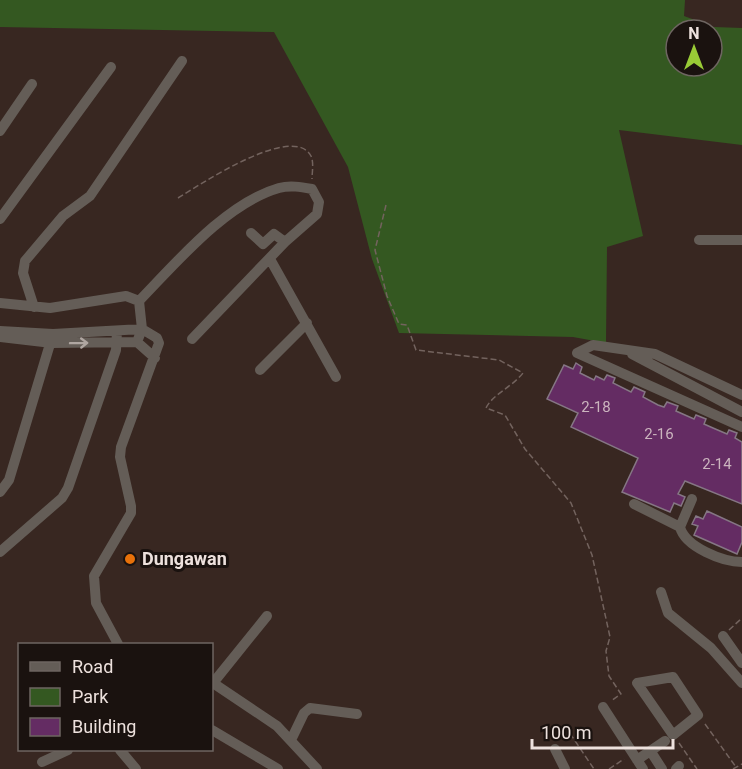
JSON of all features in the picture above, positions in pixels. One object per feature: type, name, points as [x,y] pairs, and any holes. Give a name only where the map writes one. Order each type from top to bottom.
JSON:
[{"type":"street","points":[[34,307],[22,273],[25,261],[63,216],[90,196],[182,61]]},
{"type":"street","points":[[0,219],[111,67]]},
{"type":"street","points":[[0,131],[32,84]]},
{"type":"street","points":[[139,301],[222,221],[252,200],[281,187],[312,189],[319,202],[317,214],[285,242],[192,339]]},
{"type":"street","points":[[250,233],[263,244],[274,234],[285,242]]},
{"type":"street","points":[[699,240],[742,240]]},
{"type":"street","points":[[270,259],[336,377]]},
{"type":"street","points":[[0,303],[51,308],[126,296],[139,301]]},
{"type":"street","points":[[137,342],[142,330],[139,301]]},
{"type":"street","points":[[260,370],[307,323]]},
{"type":"street","points":[[0,333],[52,338],[118,337],[142,330],[157,338],[159,343],[120,457],[131,506],[130,513],[93,576],[96,603],[117,643]]},
{"type":"street","points":[[118,337],[137,342],[155,358]]},
{"type":"street","points":[[0,552],[65,493],[118,337]]},
{"type":"street","points":[[0,492],[9,480],[52,338]]},
{"type":"street","points":[[742,395],[655,354],[593,345],[577,353],[742,427]]},
{"type":"street","points":[[624,349],[742,412]]},
{"type":"street","points":[[692,499],[680,527],[681,533],[693,543],[727,560],[742,562]]},
{"type":"street","points":[[634,504],[680,527]]},
{"type":"street","points":[[662,592],[668,613],[711,648],[742,683]]},
{"type":"street","points":[[267,616],[213,683],[249,705],[291,740],[317,769]]},
{"type":"street","points":[[723,636],[742,663]]},
{"type":"street","points":[[638,762],[667,741],[698,715],[673,677],[637,683],[667,741]]},
{"type":"street","points":[[603,707],[638,762]]},
{"type":"street","points":[[291,740],[304,713],[310,708],[357,714]]},
{"type":"street","points":[[213,731],[278,769]]},
{"type":"street","points":[[638,762],[653,755],[667,741]]},
{"type":"street","points":[[555,749],[565,769]]},
{"type":"street","points":[[42,762],[66,751]]},
{"type":"street","points":[[121,751],[136,769]]},
{"type":"street","points":[[653,755],[662,769]]},
{"type":"path","points":[[178,198],[246,158],[283,148],[299,148],[311,157],[312,189]]},
{"type":"path","points":[[386,205],[375,250],[395,315],[399,324],[406,326],[416,350],[500,360],[523,373],[512,387],[490,400],[486,408],[505,415],[525,449],[571,503],[592,555],[610,637],[606,651],[609,676],[621,694],[603,707]]},
{"type":"path","points":[[723,636],[742,618]]},
{"type":"path","points":[[698,715],[735,768],[742,764]]},
{"type":"path","points":[[565,726],[594,769]]},
{"type":"path","points":[[667,741],[697,769]]},
{"type":"path","points":[[609,769],[638,762]]},
{"type":"green space","points":[[0,0],[685,0],[684,16],[689,18],[664,18],[664,78],[724,78],[724,27],[742,28],[742,145],[619,130],[643,236],[607,247],[606,343],[573,337],[399,333],[372,259],[348,167],[274,32],[0,27]]},
{"type":"building","points":[[576,363],[582,367],[580,373],[594,380],[596,376],[604,380],[607,375],[615,378],[613,383],[631,392],[634,387],[645,392],[643,397],[658,405],[664,407],[667,402],[678,406],[676,411],[694,419],[696,415],[706,419],[704,424],[713,428],[727,434],[729,430],[737,433],[735,438],[742,442],[742,504],[685,481],[678,494],[685,497],[681,506],[674,503],[670,512],[622,492],[638,458],[571,427],[578,413],[547,399],[564,365],[573,369]]},
{"type":"building","points":[[707,511],[742,527],[742,542],[737,554],[694,535],[698,526],[692,524],[696,516],[703,519]]},
{"type":"place","name":"Dungawan","points":[[130,559]]}]
